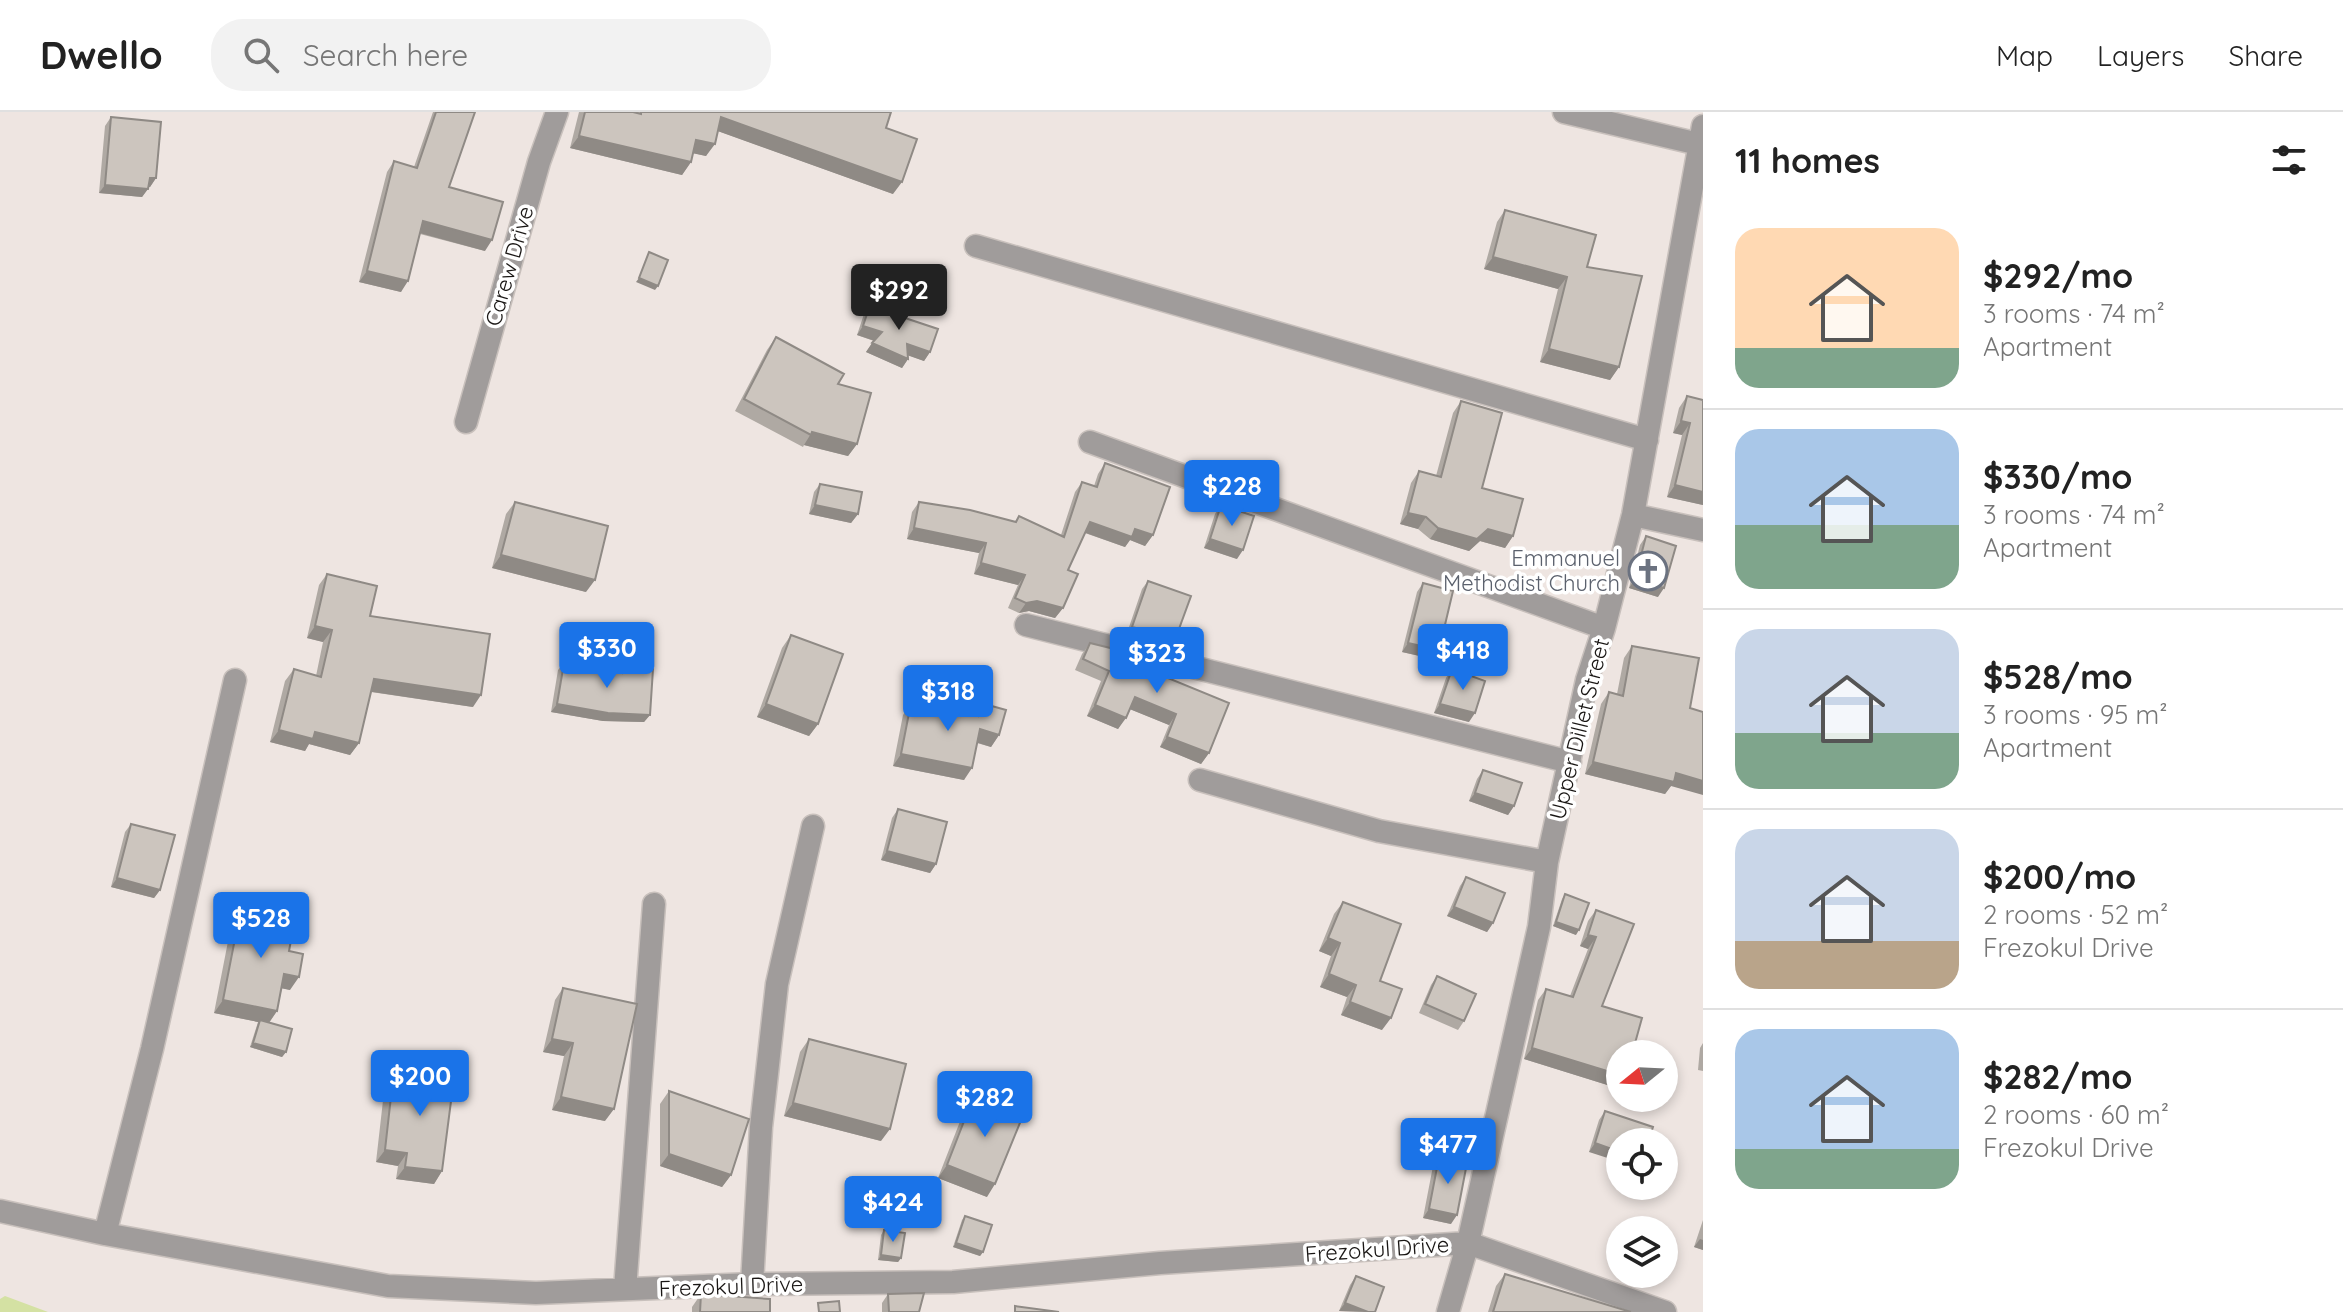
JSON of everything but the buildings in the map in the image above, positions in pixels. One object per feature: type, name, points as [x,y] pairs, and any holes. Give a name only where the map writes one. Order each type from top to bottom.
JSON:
[{"type":"street","name":"Carew Drive","points":[[466,422],[539,162],[557,112]]},
{"type":"street","points":[[1564,112],[1702,139]]},
{"type":"street","name":"Upper Dillet Street","points":[[1448,1312],[1468,1243],[1539,927],[1547,862],[1587,680],[1604,628],[1633,515],[1702,139]]},
{"type":"street","points":[[976,246],[1647,440]]},
{"type":"street","points":[[1090,442],[1604,628]]},
{"type":"street","points":[[1633,515],[1703,530]]},
{"type":"street","points":[[1026,625],[1570,762]]},
{"type":"street","points":[[105,1234],[152,1049],[235,680]]},
{"type":"street","points":[[1200,780],[1379,831],[1547,862]]},
{"type":"street","points":[[752,1284],[761,1127],[777,984],[813,826]]},
{"type":"street","points":[[625,1289],[654,904]]},
{"type":"street","name":"Frezokul Drive","points":[[0,1211],[105,1234],[388,1286],[536,1293],[752,1284],[953,1282],[1160,1263],[1468,1243]]},
{"type":"street","points":[[1468,1243],[1665,1312]]},
{"type":"green space","points":[[5,1296],[48,1312],[0,1312],[0,1299]]},
{"type":"place","name":"Emmanuel Methodist Church","points":[[1648,571]]}]
